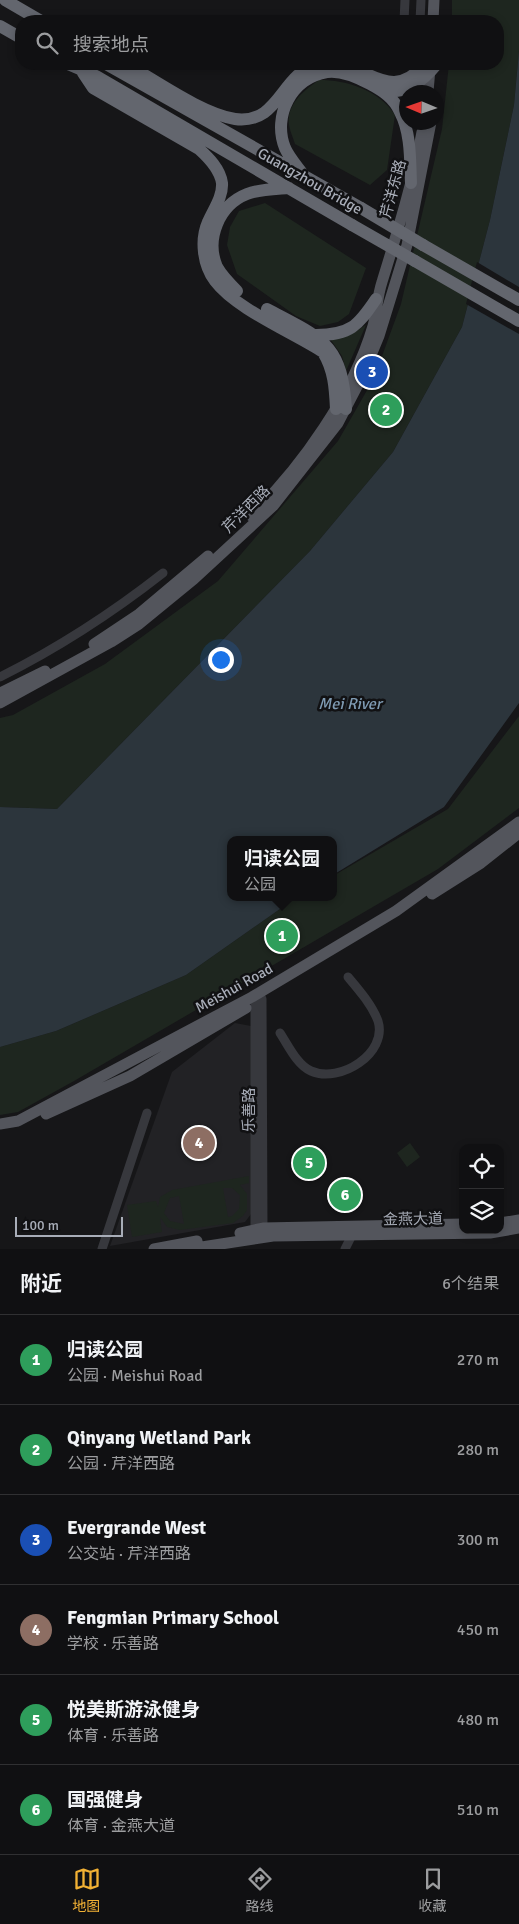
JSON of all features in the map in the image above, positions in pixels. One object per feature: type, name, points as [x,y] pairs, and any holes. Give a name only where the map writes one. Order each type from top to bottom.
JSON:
[{"type":"highway","points":[[5,0],[31,15]]},
{"type":"highway","points":[[0,26],[15,35]]},
{"type":"highway","points":[[78,70],[83,73],[93,88],[199,149],[209,158],[217,169],[222,183],[220,197],[207,224],[204,240],[209,270],[215,280],[238,302],[323,352],[330,363],[341,409]]},
{"type":"highway","name":"Guangzhou Bridge","points":[[116,70],[278,163],[304,175],[519,300]]},
{"type":"highway","points":[[137,70],[205,109],[234,119],[248,119],[273,107],[296,76],[307,70]]},
{"type":"highway","points":[[360,70],[390,83],[399,83],[424,70]]},
{"type":"highway","points":[[383,91],[397,93],[407,90],[427,70]]},
{"type":"highway","points":[[304,175],[285,147],[281,132],[282,117],[286,102],[294,90],[306,80],[328,72],[353,76],[383,91],[395,102],[407,130],[411,183]]},
{"type":"highway","name":"Guangzhou Bridge","points":[[83,73],[96,76],[519,321]]},
{"type":"highway","points":[[289,188],[259,191],[236,200],[224,210],[212,238],[213,254],[218,268],[239,293],[316,335],[331,350],[338,361],[345,393],[341,409]]},
{"type":"highway","points":[[316,335],[336,335],[352,329],[361,321],[376,299]]},
{"type":"main road","points":[[433,15],[434,0]]},
{"type":"main road","points":[[440,15],[441,0]]},
{"type":"main road","points":[[429,85],[431,70]]},
{"type":"main road","points":[[433,70],[435,85]]},
{"type":"main road","name":"芹洋东路","points":[[376,299],[411,183],[422,130]]},
{"type":"main road","name":"芹洋东路","points":[[406,245],[430,130]]},
{"type":"main road","name":"芹洋西路","points":[[0,693],[71,659],[139,614],[209,556],[258,509],[341,409],[362,377],[379,336],[406,245]]},
{"type":"main road","points":[[345,393],[373,326],[376,299]]},
{"type":"main road","name":"芹洋西路","points":[[0,703],[112,642],[139,624],[194,579],[273,506],[338,423],[341,409]]},
{"type":"main road","name":"Meishui Road","points":[[0,1130],[15,1128],[130,1076],[396,911],[519,822]]},
{"type":"main road","name":"Meishui Road","points":[[0,1124],[18,1121],[257,998],[482,863],[519,832]]},
{"type":"main road","points":[[504,1222],[519,1220]]},
{"type":"main road","name":"金燕大道","points":[[154,1249],[259,1229],[459,1224]]},
{"type":"main road","name":"金燕大道","points":[[189,1249],[273,1236],[490,1233],[519,1228]]},
{"type":"street","points":[[404,0],[404,15]]},
{"type":"street","points":[[420,15],[421,0]]},
{"type":"street","points":[[0,677],[61,645],[127,601],[163,572]]},
{"type":"street","points":[[280,1033],[298,1059],[310,1071],[323,1075],[339,1073],[352,1069],[362,1061],[372,1048],[379,1033],[378,1022],[365,998],[348,977]]},
{"type":"street","name":"乐善路","points":[[257,998],[259,1229]]},
{"type":"street","points":[[102,1249],[147,1113]]},
{"type":"street","points":[[345,1249],[352,1235]]},
{"type":"shaded area","points":[[452,0],[519,0],[519,51],[514,105],[490,220],[462,327],[393,452],[310,551],[57,809],[0,807],[0,718],[13,715],[105,664],[218,581],[338,441],[374,378],[401,304],[442,130],[444,130],[448,70],[504,70],[504,15],[452,15]]},
{"type":"shaded area","points":[[319,80],[330,80],[362,88],[380,99],[395,115],[387,170],[370,185],[295,144],[289,125],[290,111],[302,93]]},
{"type":"shaded area","points":[[265,203],[366,268],[349,314],[338,322],[320,326],[296,316],[237,274],[227,245],[230,227],[239,211]]},
{"type":"shaded area","points":[[366,325],[346,371],[342,356],[331,340],[349,335]]},
{"type":"shaded area","points":[[519,716],[519,808],[438,869],[74,1081],[18,1112],[0,1115],[0,1047],[56,1031],[186,975],[291,901],[337,901],[337,874],[448,809]]},
{"type":"shaded area","points":[[235,1023],[251,1026],[251,1214],[245,1222],[110,1246],[172,1072]]},
{"type":"shaded area","points":[[410,1143],[420,1157],[407,1167],[397,1153]]},
{"type":"shaded area","points":[[249,1176],[249,1183],[240,1185],[247,1194],[247,1210],[243,1216],[233,1223],[180,1230],[167,1227],[160,1217],[162,1232],[132,1237],[127,1205],[156,1201],[158,1207],[160,1197],[172,1190]],"holes":[[[223,1188],[232,1188],[240,1195],[239,1209],[232,1216],[228,1217]],[[179,1196],[184,1224],[170,1221],[164,1213],[170,1198]]]},
{"type":"water","name":"Mei River","points":[[519,51],[519,703],[444,807],[337,873],[337,836],[227,836],[227,901],[291,901],[186,975],[56,1031],[0,1047],[0,807],[57,809],[310,551],[393,452],[462,327],[490,220],[514,105]]},
{"type":"pier","points":[[477,262],[519,287],[519,334],[466,304]]},
{"type":"place","name":"Evergrande West","points":[[372,372]]},
{"type":"place","name":"Qinyang Wetland Park","points":[[386,410]]},
{"type":"place","name":"归读公园","points":[[282,936]]},
{"type":"place","name":"Fengmian Primary School","points":[[199,1143]]},
{"type":"place","name":"悦美斯游泳健身","points":[[309,1163]]},
{"type":"place","name":"国强健身","points":[[345,1195]]}]
